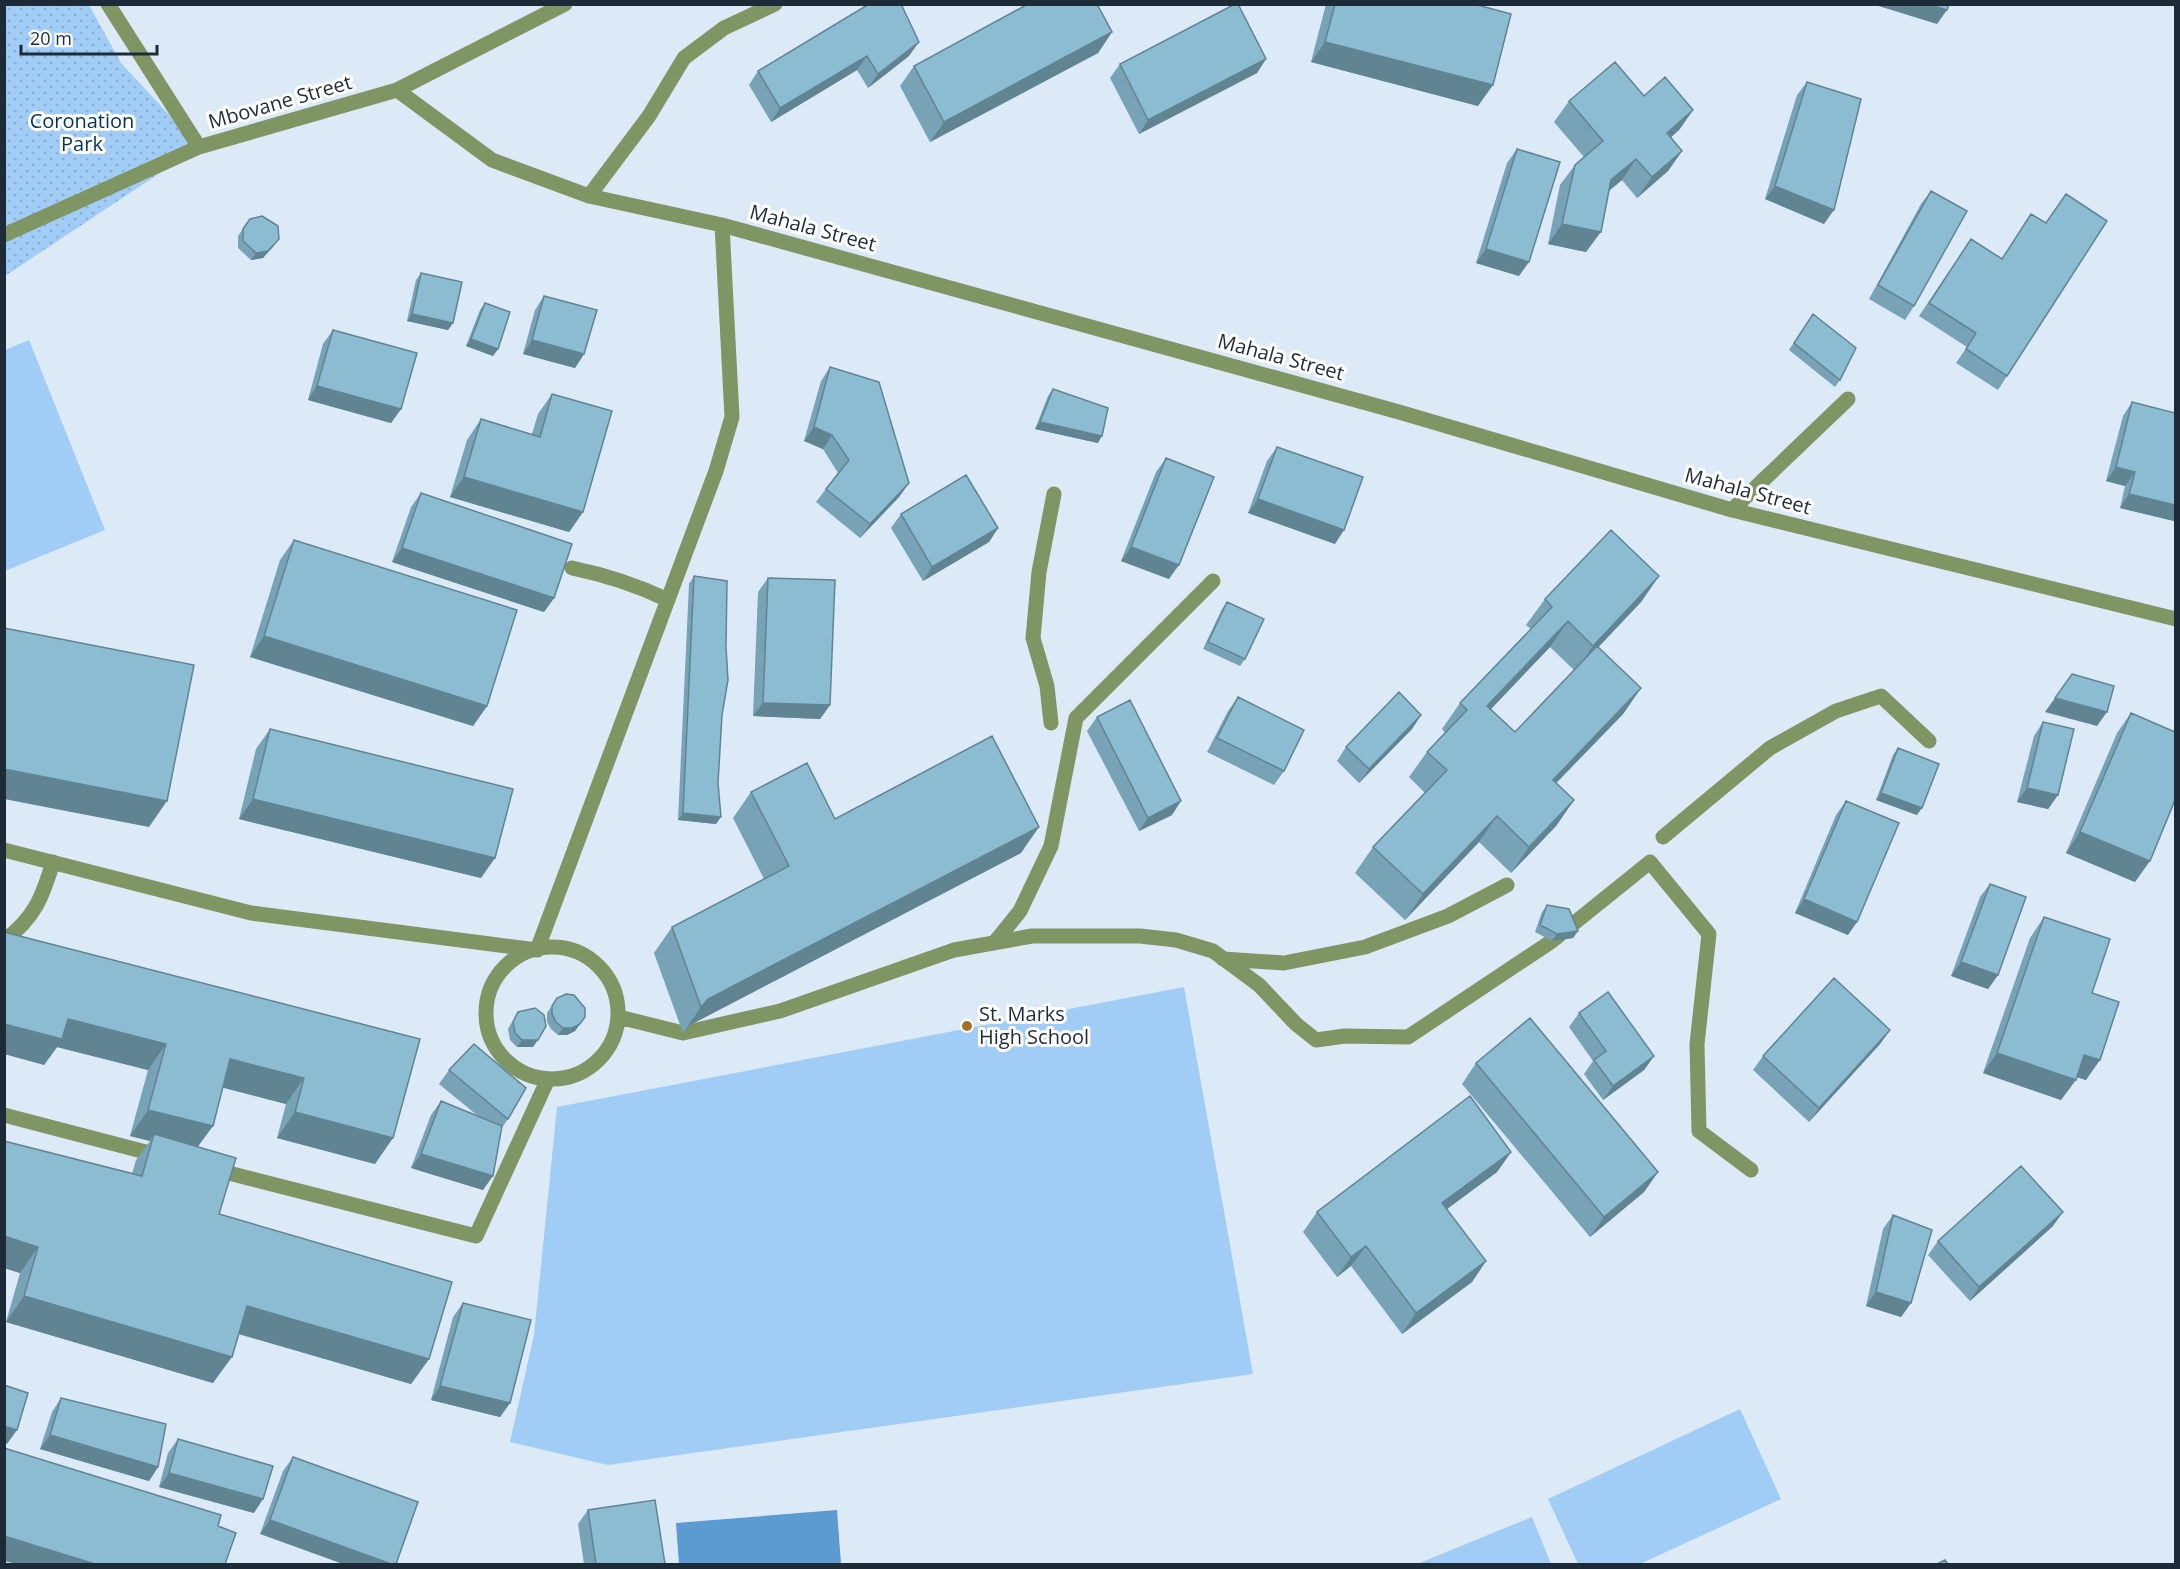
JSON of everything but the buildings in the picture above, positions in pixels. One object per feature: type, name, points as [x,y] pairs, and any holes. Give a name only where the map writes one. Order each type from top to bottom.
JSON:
[{"type":"street","points":[[108,4],[199,147]]},
{"type":"street","name":"Mbovane Street","points":[[4,235],[199,147],[397,90],[565,4]]},
{"type":"street","points":[[589,196],[649,116],[684,58],[724,28],[775,4]]},
{"type":"street","name":"Mahala Street","points":[[397,90],[492,160],[589,196],[722,225],[1399,412],[1731,510],[2175,619]]},
{"type":"street","points":[[537,950],[716,471],[732,417],[722,225]]},
{"type":"street","points":[[1731,510],[1848,399]]},
{"type":"street","points":[[1051,723],[1047,686],[1033,638],[1039,572],[1054,495]]},
{"type":"street","points":[[572,568],[600,573],[644,588],[668,600]]},
{"type":"street","points":[[995,942],[1020,910],[1051,846],[1076,718],[1213,581]]},
{"type":"street","points":[[1663,837],[1770,748],[1836,711],[1881,696],[1929,741]]},
{"type":"street","points":[[4,850],[251,913],[537,950]]},
{"type":"street","points":[[4,941],[25,924],[40,901],[53,862]]},
{"type":"street","points":[[619,1017],[683,1033],[780,1011],[954,950],[1032,936],[1140,936],[1176,940],[1213,951],[1259,985],[1296,1024],[1316,1040],[1345,1036],[1408,1037],[1552,941],[1650,862],[1709,934],[1696,1044],[1699,1131],[1751,1170]]},
{"type":"street","points":[[1223,959],[1284,963],[1365,947],[1448,916],[1507,885]]},
{"type":"street","points":[[553,945],[574,949],[594,960],[608,976],[617,995],[619,1017],[615,1036],[605,1053],[592,1066],[575,1076],[537,1078],[517,1070],[500,1056],[490,1037],[485,1016],[487,994],[497,974],[512,959],[537,950],[553,945]]},
{"type":"street","points":[[202,1166],[476,1236],[548,1079]]},
{"type":"street","points":[[4,1115],[179,1161]]},
{"type":"green space","name":"Coronation Park","points":[[5,5],[89,5],[121,63],[199,147],[5,276]]},
{"type":"green space","points":[[29,340],[105,530],[7,570],[4,563],[5,350]]},
{"type":"green space","points":[[1184,987],[1253,1374],[608,1465],[510,1442],[534,1335],[557,1107]]},
{"type":"green space","points":[[1740,1409],[1781,1499],[1640,1564],[1578,1564],[1548,1499]]},
{"type":"green space","points":[[1532,1517],[1551,1564],[1417,1564]]},
{"type":"shaded area","points":[[837,1510],[841,1564],[679,1564],[676,1523]]},
{"type":"place","name":"St. Marks High School","points":[[967,1026]]}]
